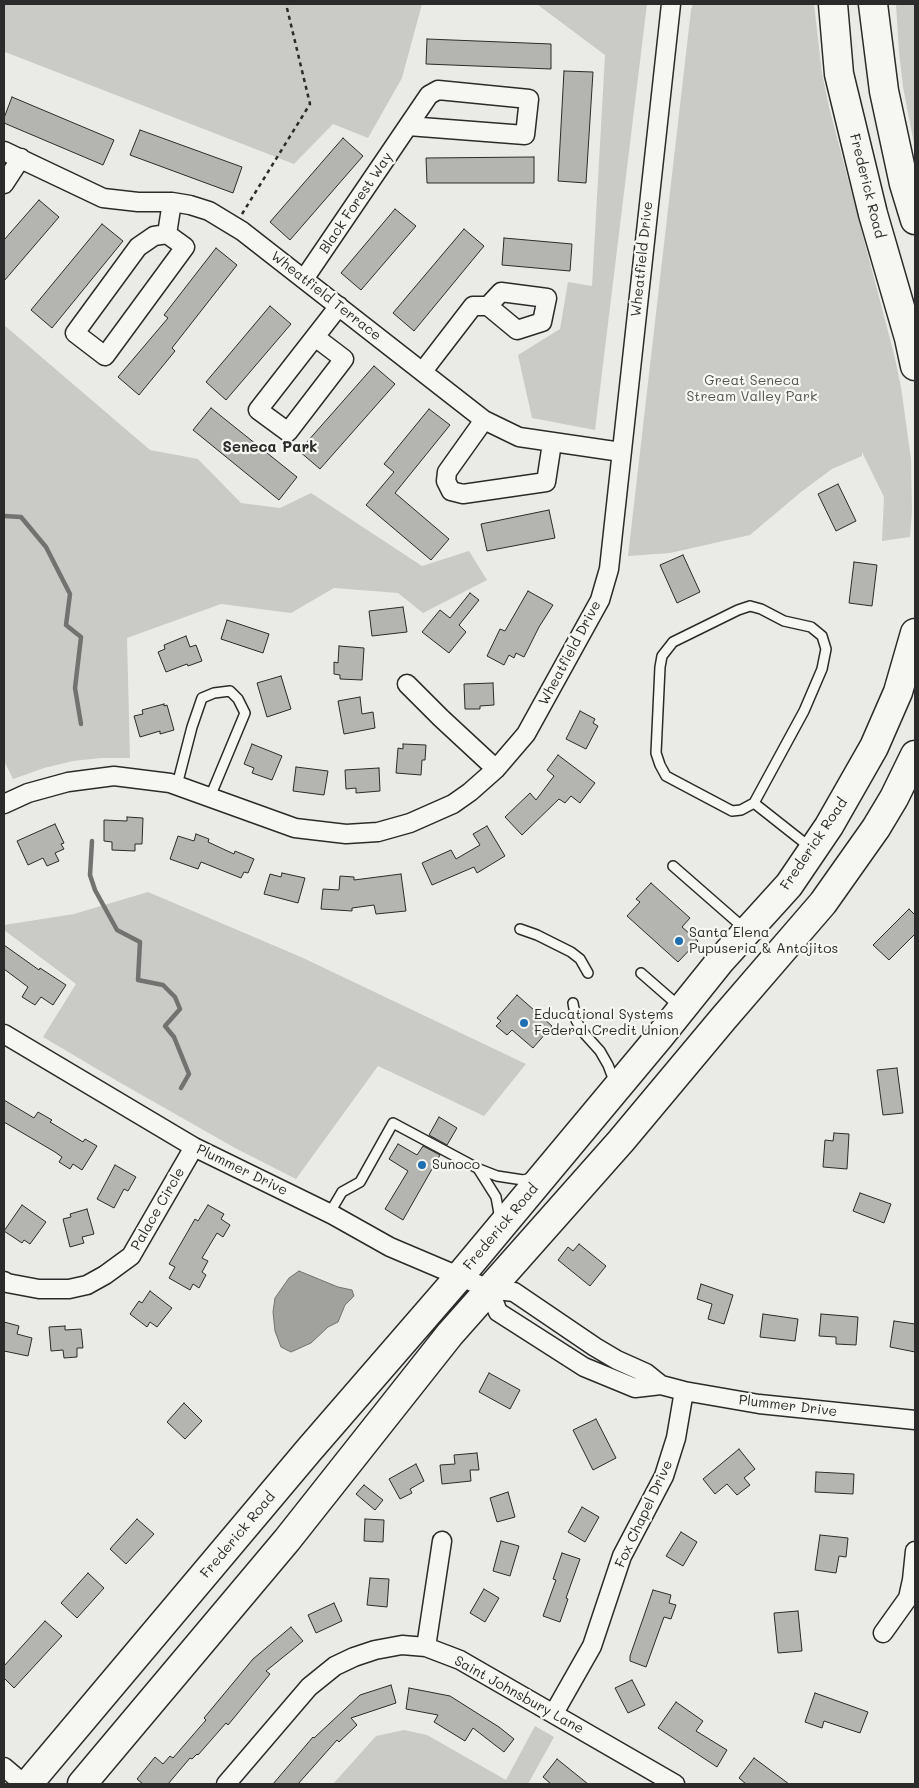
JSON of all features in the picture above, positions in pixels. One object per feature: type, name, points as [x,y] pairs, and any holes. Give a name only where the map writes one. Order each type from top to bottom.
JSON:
[{"type":"main road","name":"Frederick Road","points":[[833,4],[839,74],[873,214],[909,338],[915,366]]},
{"type":"main road","points":[[861,4],[884,91],[904,184],[915,220]]},
{"type":"main road","points":[[873,4],[884,91]]},
{"type":"main road","name":"Frederick Road","points":[[28,1784],[309,1450],[459,1277],[721,960],[788,885],[829,826],[874,747],[898,692],[915,638]]},
{"type":"main road","points":[[82,1784],[286,1540],[450,1334],[615,1148],[823,903],[876,828],[894,798],[915,755]]},
{"type":"street","name":"Wheatfield Drive","points":[[4,804],[28,793],[68,782],[114,776],[177,785],[295,828],[346,834],[378,832],[410,823],[453,804],[496,769],[526,734],[600,600],[609,569],[671,4]]},
{"type":"street","name":"Black Forest Way","points":[[304,279],[429,95],[438,90],[529,98],[526,135],[408,126]]},
{"type":"street","name":"Wheatfield Terrace","points":[[4,151],[104,198],[121,201],[172,202],[210,211],[235,226],[484,420],[519,437],[622,452]]},
{"type":"street","points":[[4,184],[21,158]]},
{"type":"street","points":[[167,234],[172,202]]},
{"type":"street","points":[[167,234],[185,247],[105,356],[74,333],[138,247],[154,236],[167,234]]},
{"type":"street","points":[[315,337],[344,359],[288,432],[258,410],[339,306]]},
{"type":"street","points":[[423,371],[473,306],[488,306]]},
{"type":"street","points":[[484,420],[447,472],[446,481],[451,491],[463,494],[546,482],[552,442]]},
{"type":"street","points":[[407,684],[496,769]]},
{"type":"street","name":"Plummer Drive","points":[[4,1034],[194,1147],[330,1214],[390,1247],[489,1289],[514,1292],[595,1347],[617,1360],[646,1373],[661,1385]]},
{"type":"street","name":"Palace Circle","points":[[4,1281],[8,1284],[40,1289],[69,1289],[87,1285],[106,1275],[131,1256],[194,1147]]},
{"type":"street","name":"Plummer Drive","points":[[489,1289],[498,1312],[584,1366],[635,1388],[661,1385],[684,1391],[759,1404],[915,1420]]},
{"type":"street","name":"Fox Chapel Drive","points":[[554,1713],[592,1646],[622,1556],[664,1476],[676,1438],[684,1391]]},
{"type":"street","points":[[426,1646],[442,1541]]},
{"type":"street","points":[[883,1633],[908,1598],[915,1551]]},
{"type":"street","name":"Saint Johnsbury Lane","points":[[226,1784],[309,1687],[336,1666],[354,1657],[375,1650],[402,1645],[426,1646],[460,1660],[675,1784]]},
{"type":"street","points":[[4,1767],[24,1784]]},
{"type":"lane","points":[[750,606],[761,609],[784,621],[811,627],[822,636],[826,649],[822,669],[804,711],[754,803],[741,810],[732,811],[666,776],[656,753],[662,656],[673,642],[750,606]]},
{"type":"lane","points":[[177,785],[192,727],[202,698],[214,693],[230,692],[238,699],[245,713],[210,797]]},
{"type":"lane","points":[[754,803],[813,849]]},
{"type":"lane","points":[[673,866],[748,930]]},
{"type":"lane","points":[[520,930],[537,934],[570,952],[580,959],[588,973]]},
{"type":"lane","points":[[641,973],[682,1009]]},
{"type":"lane","points":[[573,1003],[576,1020],[582,1031],[600,1051],[617,1087]]},
{"type":"lane","points":[[330,1214],[342,1192],[360,1182],[393,1123],[479,1169],[497,1176],[523,1180],[542,1177]]},
{"type":"lane","points":[[479,1169],[496,1197],[501,1227]]},
{"type":"path","points":[[235,226],[310,104],[286,4]]},
{"type":"green space","points":[[4,4],[422,4],[402,78],[368,138],[333,124],[294,164],[5,52]]},
{"type":"green space","points":[[519,4],[647,4],[595,430],[532,418],[518,355],[560,329],[568,282],[592,286],[605,55],[538,5]]},
{"type":"green space","name":"Great Seneca Stream Valley Park","points":[[693,4],[814,4],[822,73],[829,107],[901,387],[911,459],[912,511],[910,537],[882,541],[884,497],[862,452],[862,456],[832,469],[801,492],[750,535],[670,553],[628,556]]},
{"type":"green space","points":[[896,4],[915,4],[915,149],[903,87]]},
{"type":"green space","points":[[4,325],[150,450],[198,459],[241,503],[280,508],[311,493],[422,566],[469,551],[487,580],[423,613],[398,593],[334,588],[291,613],[221,604],[127,638],[130,758],[101,758],[73,761],[44,768],[13,779],[4,761]]},
{"type":"green space","points":[[148,892],[301,957],[526,1064],[484,1116],[378,1066],[296,1179],[235,1148],[43,1037],[76,984],[4,930],[4,925],[74,914]]},
{"type":"green space","points":[[535,1726],[554,1737],[528,1784],[333,1784],[376,1736],[404,1730],[427,1735],[506,1780]]},
{"type":"shaded area","points":[[299,1271],[338,1287],[352,1290],[354,1296],[345,1305],[338,1322],[328,1327],[311,1343],[291,1352],[281,1347],[275,1331],[273,1312],[275,1298],[289,1278]]},
{"type":"building","points":[[427,39],[551,44],[551,69],[426,64]]},
{"type":"building","points":[[564,71],[593,72],[586,183],[558,181]]},
{"type":"building","points":[[12,97],[114,140],[103,165],[4,123]]},
{"type":"building","points":[[140,130],[242,167],[233,193],[130,155]]},
{"type":"building","points":[[343,138],[363,156],[290,240],[270,222]]},
{"type":"building","points":[[534,157],[534,183],[427,183],[426,158]]},
{"type":"building","points":[[39,200],[59,217],[4,281],[4,240]]},
{"type":"building","points":[[395,209],[416,226],[361,290],[341,273]]},
{"type":"building","points":[[102,224],[123,241],[52,328],[31,310]]},
{"type":"building","points":[[464,229],[484,246],[414,331],[393,313]]},
{"type":"building","points":[[504,238],[572,244],[570,271],[502,265]]},
{"type":"building","points":[[216,248],[237,265],[172,348],[175,351],[139,395],[118,377],[168,318],[164,315]]},
{"type":"building","points":[[270,306],[291,324],[226,400],[206,382]]},
{"type":"building","points":[[374,366],[395,384],[320,469],[299,451]]},
{"type":"building","points":[[211,408],[297,477],[279,500],[193,430]]},
{"type":"building","points":[[429,409],[450,425],[395,493],[449,539],[431,560],[366,505],[394,472],[384,464]]},
{"type":"building","points":[[838,484],[856,521],[836,531],[818,494]]},
{"type":"building","points":[[549,510],[555,538],[487,551],[481,524]]},
{"type":"building","points":[[683,555],[700,592],[677,603],[660,565]]},
{"type":"building","points":[[854,562],[877,565],[872,606],[849,603]]},
{"type":"building","points":[[528,591],[553,605],[539,627],[524,657],[516,653],[514,658],[509,655],[504,665],[487,656],[500,629],[505,631]]},
{"type":"building","points":[[470,593],[479,600],[459,625],[466,632],[449,653],[422,632],[440,610],[450,618]]},
{"type":"building","points":[[403,607],[407,632],[372,636],[369,611]]},
{"type":"building","points":[[227,620],[269,634],[263,653],[221,639]]},
{"type":"building","points":[[186,636],[190,647],[196,645],[202,661],[188,666],[187,664],[166,672],[158,652],[165,649],[164,645]]},
{"type":"building","points":[[339,646],[364,648],[362,680],[340,679],[340,675],[334,674],[334,662],[338,663]]},
{"type":"building","points":[[281,676],[291,709],[267,717],[257,683]]},
{"type":"building","points":[[493,683],[494,705],[480,706],[480,709],[465,709],[464,684]]},
{"type":"building","points":[[360,697],[362,714],[373,712],[375,728],[344,734],[338,701]]},
{"type":"building","points":[[164,704],[164,706],[167,705],[174,730],[160,734],[160,731],[140,737],[134,716],[143,714],[142,710]]},
{"type":"building","points":[[580,711],[595,719],[593,723],[598,726],[586,749],[566,739]]},
{"type":"building","points":[[252,744],[282,756],[272,780],[252,773],[254,768],[244,764]]},
{"type":"building","points":[[403,744],[426,745],[421,775],[396,773],[398,748],[403,749]]},
{"type":"building","points":[[558,755],[595,783],[580,803],[571,796],[565,803],[559,799],[522,835],[505,817],[530,793],[536,800],[554,776],[547,770]]},
{"type":"building","points":[[296,767],[328,771],[324,795],[293,791]]},
{"type":"building","points":[[379,768],[380,791],[356,793],[356,788],[346,789],[345,770]]},
{"type":"building","points":[[127,817],[143,818],[142,844],[135,844],[135,851],[112,850],[112,842],[104,841],[104,820],[127,821]]},
{"type":"building","points":[[55,824],[64,843],[61,844],[64,849],[55,853],[59,861],[47,866],[43,858],[28,865],[17,841]]},
{"type":"building","points":[[487,826],[505,856],[477,873],[474,867],[432,885],[422,863],[451,850],[456,859],[480,845],[473,834]]},
{"type":"building","points":[[196,834],[209,839],[208,842],[234,854],[235,851],[254,859],[248,873],[244,872],[241,878],[201,862],[198,869],[170,859],[178,836],[194,841]]},
{"type":"building","points":[[282,873],[305,878],[298,903],[264,894],[270,874],[281,877]]},
{"type":"building","points":[[401,874],[406,911],[376,914],[374,905],[352,908],[352,911],[321,909],[323,889],[339,890],[340,876],[354,877],[354,880]]},
{"type":"building","points":[[651,883],[690,918],[682,927],[698,941],[678,962],[627,916],[640,902],[636,899]]},
{"type":"building","points":[[909,909],[915,915],[915,934],[889,960],[873,945]]},
{"type":"building","points":[[4,945],[39,970],[40,968],[66,985],[53,1005],[41,997],[35,1005],[22,997],[28,987],[4,969]]},
{"type":"building","name":"Educational Systems Federal Credit Union","points":[[517,995],[552,1026],[533,1048],[512,1030],[507,1035],[496,1026],[501,1021],[497,1018]]},
{"type":"building","points":[[897,1068],[903,1113],[883,1115],[877,1070]]},
{"type":"building","points":[[4,1100],[34,1118],[38,1112],[52,1120],[50,1122],[83,1142],[85,1139],[97,1146],[82,1170],[73,1164],[70,1169],[59,1162],[62,1157],[55,1152],[4,1122]]},
{"type":"building","points":[[439,1117],[457,1128],[447,1145],[429,1135]]},
{"type":"building","points":[[834,1133],[849,1134],[847,1169],[823,1167],[825,1140],[833,1141]]},
{"type":"building","points":[[398,1144],[417,1155],[423,1146],[440,1155],[403,1220],[385,1209],[408,1171],[389,1159]]},
{"type":"building","points":[[115,1165],[136,1177],[128,1191],[124,1189],[114,1208],[97,1199]]},
{"type":"building","points":[[860,1193],[891,1204],[884,1223],[853,1211]]},
{"type":"building","points":[[22,1205],[46,1222],[30,1244],[24,1240],[22,1243],[4,1231]]},
{"type":"building","points":[[208,1205],[224,1214],[221,1219],[230,1225],[223,1237],[217,1233],[202,1258],[208,1261],[202,1272],[206,1275],[199,1288],[193,1284],[190,1290],[169,1278],[175,1267],[169,1264],[195,1219],[198,1221]]},
{"type":"building","points":[[87,1209],[94,1234],[82,1237],[84,1243],[70,1247],[63,1219],[71,1217],[70,1214]]},
{"type":"building","points":[[579,1244],[606,1266],[590,1286],[558,1260],[568,1247],[573,1251]]},
{"type":"building","points":[[701,1284],[733,1295],[724,1324],[708,1319],[712,1304],[697,1299]]},
{"type":"building","points":[[150,1291],[172,1308],[157,1327],[150,1322],[147,1327],[130,1314],[139,1301],[142,1303]]},
{"type":"building","points":[[763,1314],[798,1319],[795,1341],[760,1337]]},
{"type":"building","points":[[821,1314],[858,1317],[856,1345],[836,1344],[836,1337],[819,1336]]},
{"type":"building","points":[[894,1321],[915,1324],[915,1352],[890,1347]]},
{"type":"building","points":[[4,1322],[19,1326],[17,1334],[32,1338],[28,1356],[4,1351]]},
{"type":"building","points":[[65,1326],[65,1330],[81,1329],[83,1348],[77,1348],[77,1357],[64,1358],[63,1350],[51,1351],[49,1327]]},
{"type":"building","points":[[489,1373],[520,1390],[510,1409],[479,1392]]},
{"type":"building","points":[[184,1403],[202,1421],[185,1439],[167,1422]]},
{"type":"building","points":[[596,1419],[616,1458],[593,1470],[573,1430]]},
{"type":"building","points":[[739,1449],[755,1469],[744,1478],[750,1485],[737,1495],[727,1484],[715,1494],[703,1479]]},
{"type":"building","points":[[477,1453],[479,1470],[470,1470],[471,1481],[442,1484],[440,1465],[455,1464],[454,1455]]},
{"type":"building","points":[[416,1464],[424,1481],[410,1489],[412,1493],[400,1499],[389,1479]]},
{"type":"building","points":[[816,1472],[854,1474],[853,1494],[815,1492]]},
{"type":"building","points":[[364,1485],[383,1500],[375,1510],[356,1494]]},
{"type":"building","points":[[508,1492],[515,1517],[497,1522],[490,1498]]},
{"type":"building","points":[[582,1507],[599,1517],[585,1542],[568,1532]]},
{"type":"building","points":[[137,1519],[154,1534],[126,1564],[110,1549]]},
{"type":"building","points":[[365,1519],[384,1520],[383,1542],[364,1541]]},
{"type":"building","points":[[681,1532],[697,1542],[683,1566],[666,1556]]},
{"type":"building","points":[[820,1535],[848,1538],[846,1557],[839,1556],[836,1573],[815,1570]]},
{"type":"building","points":[[501,1541],[519,1546],[510,1576],[493,1571]]},
{"type":"building","points":[[562,1553],[580,1559],[566,1598],[568,1599],[560,1622],[543,1616],[556,1580],[553,1579]]},
{"type":"building","points":[[88,1573],[104,1588],[77,1618],[61,1603]]},
{"type":"building","points":[[370,1578],[389,1579],[387,1607],[367,1605]]},
{"type":"building","points":[[484,1589],[499,1598],[485,1622],[470,1613]]},
{"type":"building","points":[[653,1590],[671,1595],[669,1603],[676,1605],[671,1619],[664,1617],[646,1667],[630,1661],[630,1656]]},
{"type":"building","points":[[334,1603],[342,1621],[316,1633],[308,1615]]},
{"type":"building","points":[[798,1611],[802,1651],[778,1653],[774,1613]]},
{"type":"building","points":[[45,1621],[62,1636],[14,1688],[4,1678],[4,1666]]},
{"type":"building","points":[[291,1627],[303,1641],[266,1671],[270,1674],[228,1725],[226,1723],[198,1755],[192,1759],[190,1758],[168,1784],[143,1784],[137,1779],[155,1757],[163,1764],[170,1756],[173,1758],[206,1720],[204,1718],[253,1659]]},
{"type":"building","points":[[632,1680],[645,1705],[628,1713],[615,1688]]},
{"type":"building","points":[[391,1685],[396,1703],[351,1718],[357,1725],[339,1742],[337,1740],[298,1784],[273,1784],[313,1737],[360,1695]]},
{"type":"building","points":[[409,1688],[450,1696],[499,1727],[514,1739],[504,1752],[473,1728],[465,1741],[434,1722],[438,1715],[406,1709]]},
{"type":"building","points":[[815,1693],[868,1712],[860,1733],[824,1721],[822,1728],[805,1722]]},
{"type":"building","points":[[676,1702],[703,1721],[696,1731],[727,1750],[717,1767],[658,1728]]},
{"type":"building","points":[[754,1758],[789,1784],[746,1784],[739,1778]]},
{"type":"building","points":[[557,1759],[588,1784],[551,1784],[543,1777]]},
{"type":"waterway","points":[[4,516],[21,517],[46,547],[70,594],[66,625],[81,637],[75,688],[81,724]]},
{"type":"waterway","points":[[92,841],[90,875],[95,890],[117,930],[140,942],[138,980],[163,985],[175,997],[180,1009],[165,1026],[174,1037],[189,1074],[181,1088]]},
{"type":"place","name":"Santa Elena Pupuseria & Antojitos","points":[[679,941]]},
{"type":"place","name":"Educational Systems Federal Credit Union","points":[[524,1023]]},
{"type":"place","name":"Sunoco","points":[[422,1165]]},
{"type":"district","name":"Seneca Park","points":[[270,447]]}]
